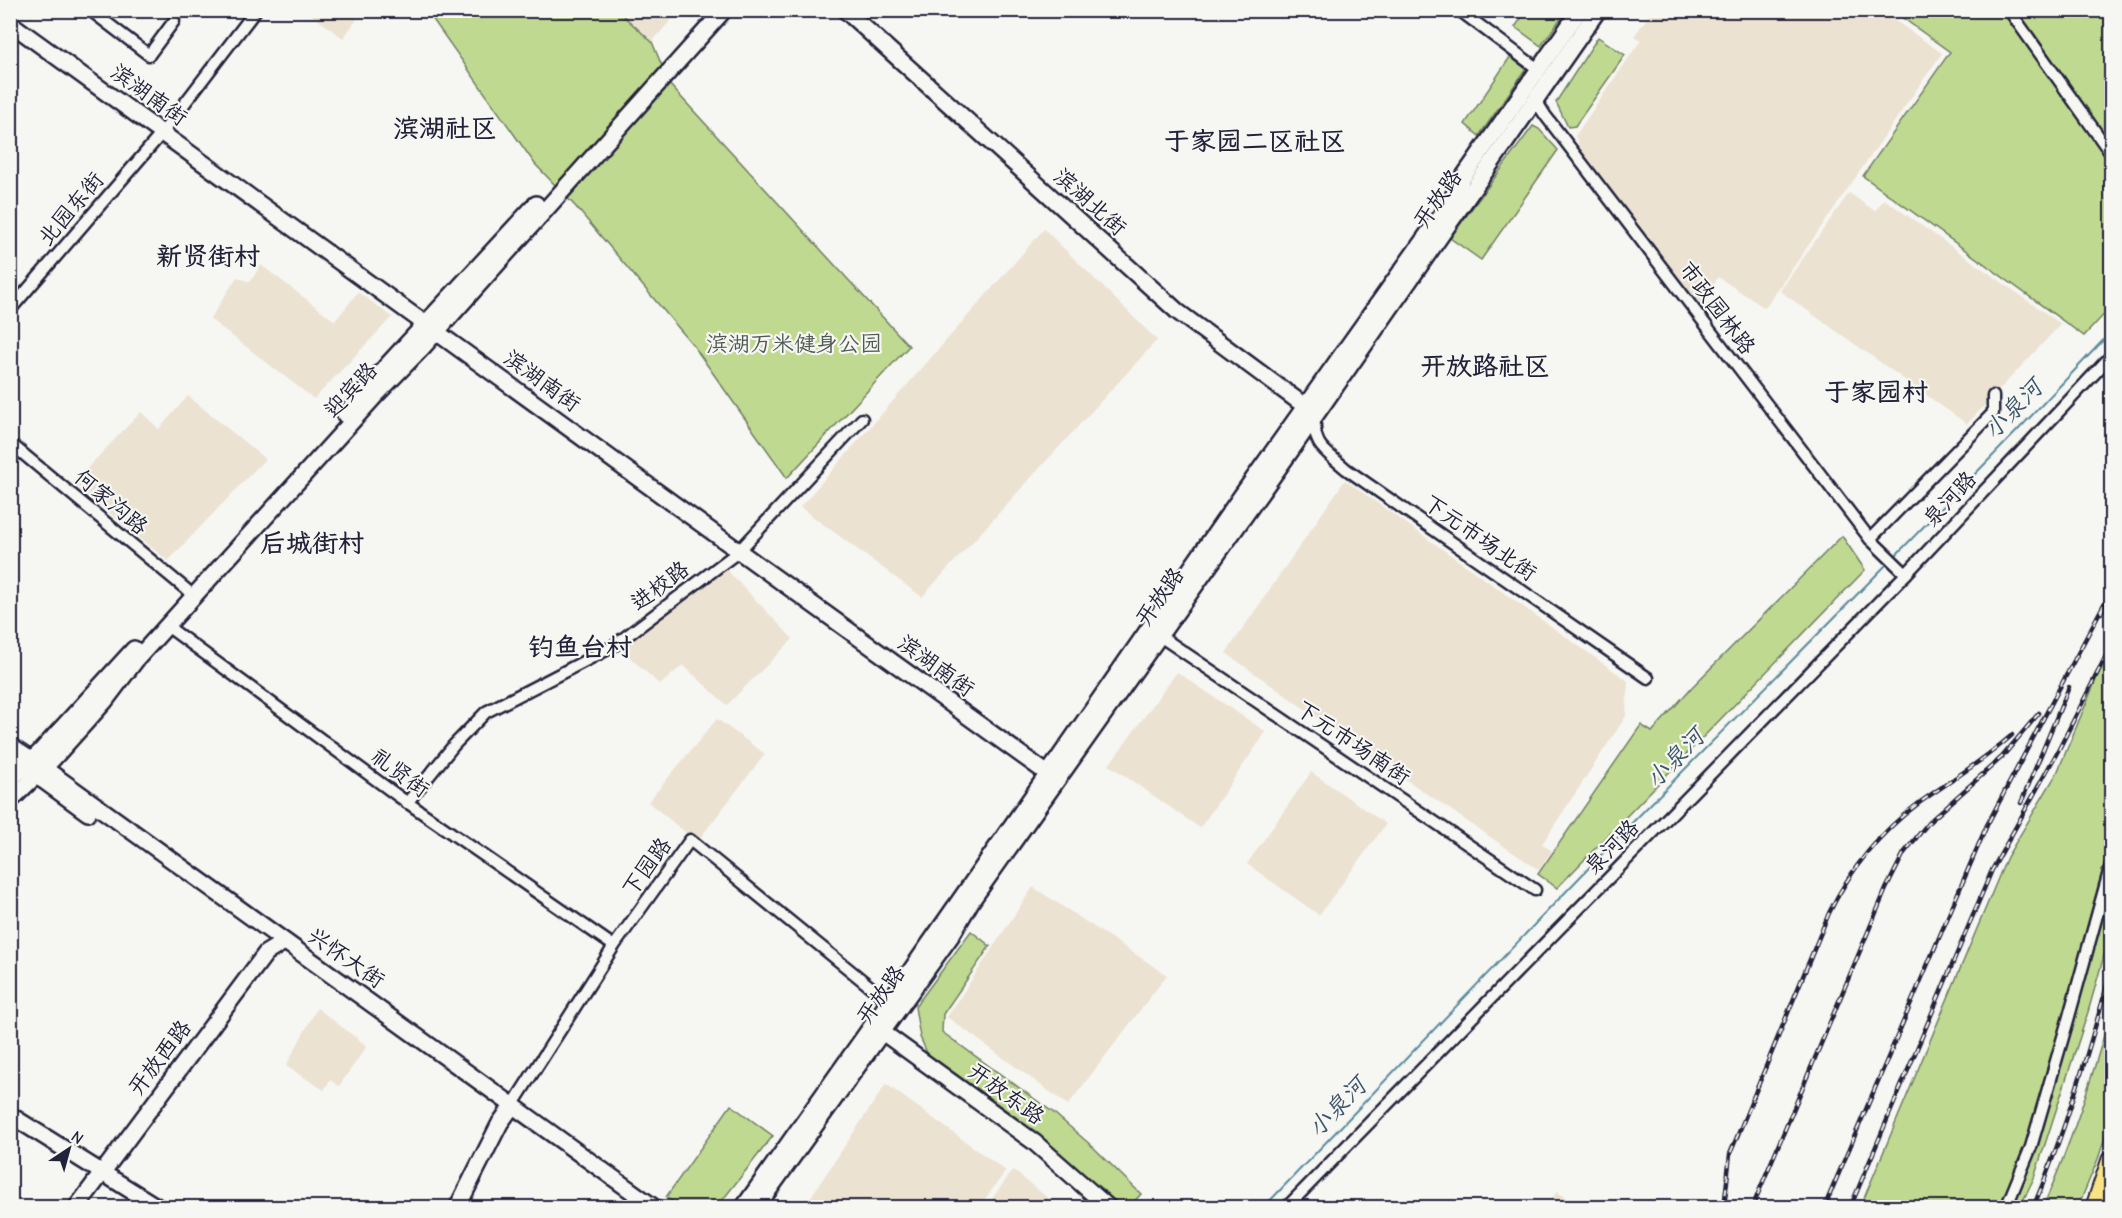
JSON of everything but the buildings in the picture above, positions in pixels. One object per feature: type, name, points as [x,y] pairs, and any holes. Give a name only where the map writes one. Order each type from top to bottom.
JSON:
[{"type":"highway","points":[[2096,1208],[2112,1161]]},
{"type":"main road","name":"迎宾路","points":[[10,780],[105,701],[136,660],[710,10]]},
{"type":"main road","name":"迎宾路","points":[[10,801],[28,767],[187,590],[724,10]]},
{"type":"main road","name":"滨湖北街","points":[[844,10],[1178,312],[1310,410]]},
{"type":"main road","name":"开放路","points":[[1310,410],[1449,204],[1462,179],[1581,10]]},
{"type":"main road","name":"开放路","points":[[743,1208],[877,1028],[951,936],[972,900],[1154,632],[1310,410],[1598,10]]},
{"type":"main road","name":"滨湖南街","points":[[10,23],[738,552],[1048,774]]},
{"type":"main road","name":"开放路","points":[[894,1006],[1048,774],[1154,632]]},
{"type":"main road","name":"兴怀大街","points":[[10,746],[28,767],[655,1208]]},
{"type":"main road","name":"开放西路","points":[[76,1208],[266,953],[280,944]]},
{"type":"main road","name":"开放路","points":[[756,1208],[877,1028]]},
{"type":"main road","name":"开放东路","points":[[877,1028],[1034,1142],[1109,1208]]},
{"type":"main road","name":"兴怀大街","points":[[511,1108],[639,1208]]},
{"type":"main road","points":[[457,1208],[500,1123],[511,1108]]},
{"type":"main road","points":[[10,1115],[100,1176],[141,1208]]},
{"type":"main road","points":[[10,1127],[159,1208]]},
{"type":"street","points":[[90,10],[149,56],[174,21]]},
{"type":"street","name":"北园东街","points":[[10,310],[162,133],[256,10]]},
{"type":"street","points":[[1459,10],[1538,69],[1535,99]]},
{"type":"street","points":[[2009,10],[2112,155]]},
{"type":"street","name":"市政园林路","points":[[1535,99],[1870,540],[1902,570]]},
{"type":"street","name":"泉河路","points":[[1286,1208],[2112,355]]},
{"type":"street","points":[[1870,540],[1993,412],[1993,396]]},
{"type":"street","name":"下元市场北街","points":[[1310,410],[1314,435],[1320,445],[1346,469],[1648,678]]},
{"type":"street","name":"进校路","points":[[408,803],[454,745],[486,711],[612,647],[738,552],[862,419]]},
{"type":"street","name":"何家沟路","points":[[10,443],[187,590]]},
{"type":"street","name":"礼贤街","points":[[167,626],[408,803],[614,946]]},
{"type":"street","name":"下元市场南街","points":[[1154,632],[1535,890]]},
{"type":"street","name":"下园路","points":[[511,1108],[614,946],[690,840],[894,1006]]},
{"type":"street","points":[[2006,1208],[2031,1147],[2112,861]]},
{"type":"shaded area","points":[[306,11],[363,11],[343,38]]},
{"type":"shaded area","points":[[618,11],[679,11],[652,42]]},
{"type":"shaded area","points":[[1652,11],[1881,11],[1942,53],[1765,308],[1718,277],[1698,307],[1582,152],[1575,136],[1641,40],[1634,36]]},
{"type":"shaded area","points":[[1849,193],[1875,211],[1884,199],[2061,324],[1967,424],[1780,291]]},
{"type":"shaded area","points":[[1044,229],[1157,340],[922,597],[800,507]]},
{"type":"shaded area","points":[[261,265],[335,321],[358,292],[392,317],[314,399],[210,319],[237,277],[250,282]]},
{"type":"shaded area","points":[[188,396],[265,459],[168,561],[73,483],[141,412],[159,429]]},
{"type":"shaded area","points":[[1345,480],[1628,681],[1626,716],[1542,844],[1552,851],[1539,870],[1364,751],[1226,653]]},
{"type":"shaded area","points":[[725,568],[793,639],[727,705],[683,665],[660,685],[621,649],[629,638]]},
{"type":"shaded area","points":[[1177,672],[1266,732],[1200,828],[1109,765]]},
{"type":"shaded area","points":[[717,719],[765,754],[697,842],[648,802]]},
{"type":"shaded area","points":[[1311,772],[1386,824],[1319,915],[1247,864]]},
{"type":"shaded area","points":[[1033,887],[1167,975],[1068,1105],[947,1017]]},
{"type":"shaded area","points":[[317,1008],[367,1046],[339,1086],[330,1080],[324,1090],[286,1066]]},
{"type":"shaded area","points":[[886,1084],[1006,1171],[979,1207],[804,1207]]},
{"type":"shaded area","points":[[1013,1170],[1059,1207],[986,1207]]},
{"type":"shaded area","points":[[1557,1192],[1579,1207],[1545,1207]]},
{"type":"green space","points":[[1527,10],[1566,11],[1541,46],[1515,27]]},
{"type":"green space","name":"滨湖万米健身公园","points":[[427,11],[618,11],[652,42],[670,85],[909,346],[787,478],[693,345],[576,207],[535,164]]},
{"type":"green space","points":[[1893,11],[2111,11],[2111,307],[2084,336],[1863,176],[1950,52]]},
{"type":"green space","points":[[1598,37],[1625,55],[1575,126],[1568,127],[1556,102]]},
{"type":"green space","points":[[1510,57],[1526,69],[1479,136],[1465,124]]},
{"type":"green space","points":[[1533,126],[1539,129],[1558,150],[1481,260],[1450,238]]},
{"type":"green space","points":[[1842,536],[1865,570],[1557,888],[1538,874],[1641,725],[1652,732],[1692,687]]},
{"type":"green space","points":[[2111,644],[2111,931],[2088,1012],[2034,1178],[2020,1207],[1860,1208],[2007,857],[2057,773]]},
{"type":"green space","points":[[971,931],[990,946],[943,1014],[942,1032],[1054,1113],[1093,1147],[1141,1194],[1129,1207],[1118,1207],[1053,1148],[928,1055],[920,1037],[915,1007]]},
{"type":"green space","points":[[2111,1010],[2111,1120],[2098,1159],[2078,1207],[2043,1207],[2081,1110]]},
{"type":"green space","points":[[731,1105],[773,1136],[717,1207],[680,1207],[666,1197]]},
{"type":"waterway","name":"小泉河","points":[[1893,558],[2112,331]]},
{"type":"waterway","name":"小泉河","points":[[1263,1208],[1626,829],[1889,562]]},
{"type":"railway","points":[[2101,613],[2112,588]]},
{"type":"railway","points":[[1824,1208],[1987,825],[2104,604]]},
{"type":"railway","points":[[1850,1208],[1992,870],[2059,749],[2112,644]]},
{"type":"railway","points":[[2021,803],[2069,687]]},
{"type":"railway","points":[[1752,1208],[1886,889],[1904,853],[1929,822],[2002,757],[2039,713]]},
{"type":"railway","points":[[1724,1208],[1730,1154],[1829,913],[1846,882],[1891,826],[2012,735]]},
{"type":"railway","points":[[2033,1208],[2086,1059],[2112,968]]},
{"type":"district","name":"滨湖社区","points":[[445,129]]},
{"type":"district","name":"于家园二区社区","points":[[1255,142]]},
{"type":"district","name":"新贤街村","points":[[208,257]]},
{"type":"district","name":"开放路社区","points":[[1485,367]]},
{"type":"district","name":"于家园村","points":[[1876,393]]},
{"type":"district","name":"后城街村","points":[[312,544]]},
{"type":"district","name":"钓鱼台村","points":[[580,648]]}]
